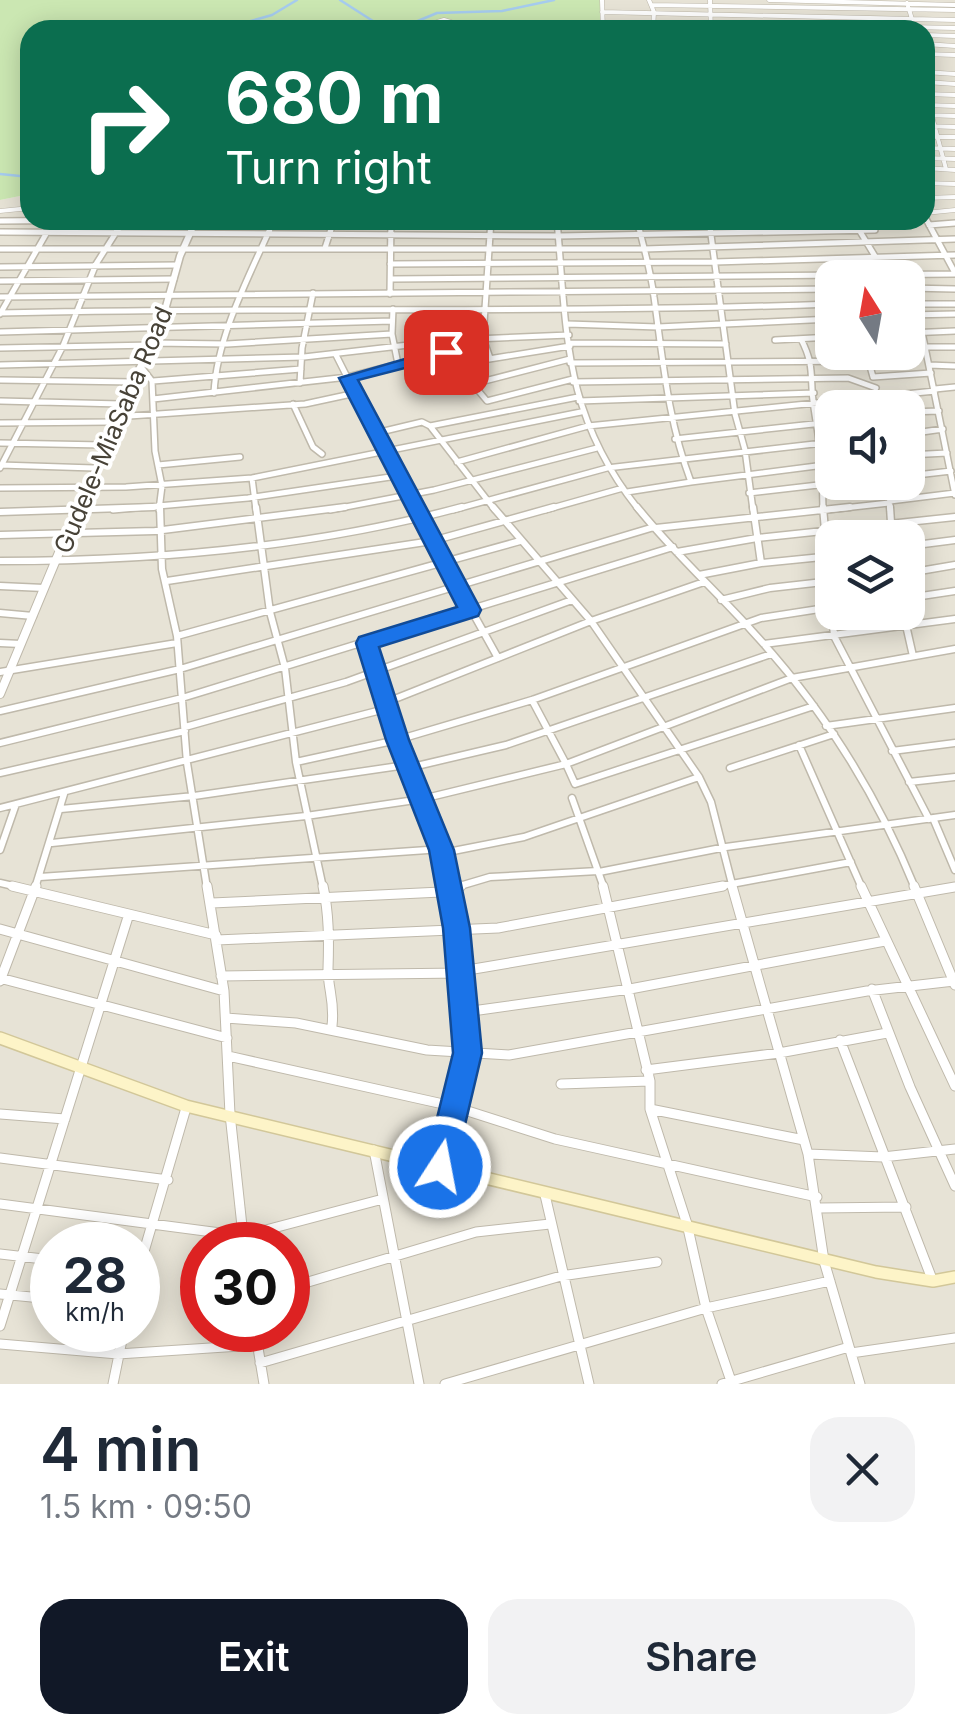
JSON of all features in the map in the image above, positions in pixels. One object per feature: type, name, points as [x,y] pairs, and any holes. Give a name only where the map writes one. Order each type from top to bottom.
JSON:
[{"type":"main road","points":[[0,1038],[186,1106],[545,1194],[687,1224],[824,1261],[933,1280],[955,1277]]},
{"type":"street","points":[[602,0],[602,20]]},
{"type":"street","points":[[760,0],[764,20]]},
{"type":"street","points":[[769,0],[907,3],[955,9]]},
{"type":"street","points":[[810,1],[814,20]]},
{"type":"street","points":[[654,20],[650,2],[762,8],[955,9]]},
{"type":"street","points":[[859,2],[863,18]]},
{"type":"street","points":[[710,3],[710,20]]},
{"type":"street","points":[[907,3],[912,19]]},
{"type":"street","points":[[602,12],[942,20],[955,9]]},
{"type":"street","points":[[942,20],[944,28]]},
{"type":"street","points":[[935,28],[955,28]]},
{"type":"street","points":[[935,132],[946,169]]},
{"type":"street","points":[[936,137],[955,137]]},
{"type":"street","points":[[935,148],[955,149]]},
{"type":"street","points":[[935,159],[955,159]]},
{"type":"street","points":[[935,169],[955,170]]},
{"type":"street","points":[[935,176],[937,184],[955,184]]},
{"type":"street","points":[[0,313],[48,230]]},
{"type":"street","points":[[0,466],[37,401],[86,296],[96,264],[117,230]]},
{"type":"street","name":"Gudele-MiaSaba Road","points":[[0,694],[4,673],[22,644],[75,513],[90,488],[103,445],[160,328],[190,230]]},
{"type":"street","points":[[214,393],[215,376],[242,294],[270,230]]},
{"type":"street","points":[[325,248],[330,230]]},
{"type":"street","points":[[390,230],[390,294]]},
{"type":"street","points":[[490,230],[484,350],[490,358]]},
{"type":"street","points":[[226,1018],[284,1019],[332,1026],[427,1052],[536,1052],[872,989],[954,982],[886,825],[834,734],[792,678],[654,527],[607,468],[581,412],[573,380],[558,230]]},
{"type":"street","points":[[639,230],[657,310],[663,379],[675,439],[692,482]]},
{"type":"street","points":[[711,230],[735,414],[761,563]]},
{"type":"street","points":[[858,230],[875,259]]},
{"type":"street","points":[[0,232],[640,236],[875,230]]},
{"type":"street","points":[[925,275],[955,274],[932,230]]},
{"type":"street","points":[[0,249],[560,250],[955,239]]},
{"type":"street","points":[[390,264],[715,262],[955,255]]},
{"type":"street","points":[[0,266],[177,265]]},
{"type":"street","points":[[391,279],[815,276]]},
{"type":"street","points":[[0,281],[174,278]]},
{"type":"street","points":[[925,288],[955,289]]},
{"type":"street","points":[[0,297],[815,289]]},
{"type":"street","points":[[300,383],[303,341],[313,293]]},
{"type":"street","points":[[0,313],[167,309],[657,310],[815,304]]},
{"type":"street","points":[[925,309],[955,304]]},
{"type":"street","points":[[794,305],[800,320]]},
{"type":"street","points":[[393,309],[392,334],[398,364]]},
{"type":"street","points":[[925,312],[955,314]]},
{"type":"street","points":[[568,324],[658,328],[815,320]]},
{"type":"street","points":[[0,332],[392,321]]},
{"type":"street","points":[[925,332],[955,331]]},
{"type":"street","points":[[0,348],[227,344],[392,334]]},
{"type":"street","points":[[0,365],[143,366],[336,355],[485,338],[660,346],[726,344]]},
{"type":"street","points":[[775,340],[815,338]]},
{"type":"street","points":[[801,339],[812,360],[815,414]]},
{"type":"street","points":[[458,364],[570,341]]},
{"type":"street","points":[[0,711],[180,669],[654,527],[955,494],[925,344]]},
{"type":"street","points":[[926,348],[955,347]]},
{"type":"street","points":[[152,399],[348,378],[446,352],[487,402],[573,380],[857,379],[874,390]]},
{"type":"street","points":[[336,355],[419,519],[498,658]]},
{"type":"street","points":[[473,384],[570,361],[812,360]]},
{"type":"street","points":[[143,366],[152,381],[162,486],[162,554],[177,640],[187,764],[224,992],[230,1114],[242,1222]]},
{"type":"street","points":[[873,377],[955,366]]},
{"type":"street","points":[[152,381],[301,369]]},
{"type":"street","points":[[872,370],[876,390]]},
{"type":"street","points":[[0,380],[135,382]]},
{"type":"street","points":[[925,390],[955,388]]},
{"type":"street","points":[[0,422],[114,420],[293,404],[356,392]]},
{"type":"street","points":[[430,426],[578,399],[814,393]]},
{"type":"street","points":[[0,401],[121,404]]},
{"type":"street","points":[[293,404],[313,447],[322,454]]},
{"type":"street","points":[[456,462],[588,426],[813,405]]},
{"type":"street","points":[[925,411],[939,411]]},
{"type":"street","points":[[0,488],[162,486],[252,478],[387,454],[581,412]]},
{"type":"street","points":[[376,433],[422,422],[430,426],[502,520],[592,622],[666,727],[712,802],[753,966],[808,1154],[824,1261],[860,1384]]},
{"type":"street","points":[[675,439],[815,424]]},
{"type":"street","points":[[925,432],[942,429]]},
{"type":"street","points":[[0,443],[103,445]]},
{"type":"street","points":[[0,561],[57,561],[261,545],[419,519],[607,468],[815,443]]},
{"type":"street","points":[[0,535],[65,537],[256,520],[408,496],[472,482],[561,454],[597,448]]},
{"type":"street","points":[[925,454],[948,453]]},
{"type":"street","points":[[158,465],[240,457]]},
{"type":"street","points":[[167,580],[432,541],[625,490],[815,465]]},
{"type":"street","points":[[0,466],[94,468]]},
{"type":"street","points":[[925,474],[953,471]]},
{"type":"street","points":[[0,512],[75,513],[254,500],[397,476]]},
{"type":"street","points":[[252,478],[270,612],[285,668],[296,762],[325,897],[335,1000],[332,1026]]},
{"type":"street","points":[[749,493],[815,487]]},
{"type":"street","points":[[824,500],[824,520]]},
{"type":"street","points":[[889,502],[891,520]]},
{"type":"street","points":[[925,521],[955,517]]},
{"type":"street","points":[[0,743],[182,698],[556,581],[675,549],[815,535]]},
{"type":"street","points":[[925,544],[955,540]]},
{"type":"street","points":[[4,673],[177,640],[520,541]]},
{"type":"street","points":[[0,808],[187,764],[388,705],[702,579],[761,563],[815,557]]},
{"type":"street","points":[[925,569],[955,565]]},
{"type":"street","points":[[720,600],[815,584]]},
{"type":"street","points":[[0,586],[44,588]]},
{"type":"street","points":[[925,595],[955,590]]},
{"type":"street","points":[[0,773],[289,700],[572,600]]},
{"type":"street","points":[[296,762],[398,740],[627,669],[744,624],[815,610]]},
{"type":"street","points":[[0,614],[33,616]]},
{"type":"street","points":[[925,625],[955,619]]},
{"type":"street","points":[[834,630],[846,666],[955,870]]},
{"type":"street","points":[[762,644],[890,630]]},
{"type":"street","points":[[908,630],[913,656]]},
{"type":"street","points":[[0,643],[22,644]]},
{"type":"street","points":[[366,643],[407,766],[442,852],[451,889],[468,1053],[440,1167]]},
{"type":"street","points":[[52,844],[422,799],[566,764],[792,678],[955,650]]},
{"type":"street","points":[[61,810],[407,766],[548,732],[771,654]]},
{"type":"street","points":[[532,700],[575,784],[814,706]]},
{"type":"street","points":[[826,726],[955,708]]},
{"type":"street","points":[[730,768],[834,734]]},
{"type":"street","points":[[892,751],[955,742]]},
{"type":"street","points":[[800,746],[885,941],[955,1086]]},
{"type":"street","points":[[908,782],[955,776]]},
{"type":"street","points":[[40,877],[442,852],[524,837],[698,777]]},
{"type":"street","points":[[64,794],[52,844],[0,979],[227,1038]]},
{"type":"street","points":[[572,798],[582,817],[610,906],[640,1034],[650,1109],[687,1224],[706,1308],[729,1383],[850,1350],[955,1338]]},
{"type":"street","points":[[0,850],[16,804]]},
{"type":"street","points":[[212,903],[451,889],[490,877],[599,872],[726,847],[955,814]]},
{"type":"street","points":[[0,883],[216,938],[328,936],[498,928],[850,862]]},
{"type":"street","points":[[222,976],[462,972],[955,886]]},
{"type":"street","points":[[0,1326],[5,1295],[21,1257],[128,917]]},
{"type":"street","points":[[0,929],[224,992]]},
{"type":"street","points":[[465,1012],[630,989],[885,941]]},
{"type":"street","points":[[872,989],[887,1033],[955,1186]]},
{"type":"street","points":[[560,1084],[648,1075],[887,1033]]},
{"type":"street","points":[[840,1040],[933,1280]]},
{"type":"street","points":[[228,1056],[452,1106],[555,1139],[665,1161],[818,1202],[906,1206]]},
{"type":"street","points":[[0,1204],[154,1222],[186,1106]]},
{"type":"street","points":[[650,1109],[804,1140]]},
{"type":"street","points":[[0,1114],[65,1119]]},
{"type":"street","points":[[374,1150],[419,1384]]},
{"type":"street","points":[[808,1154],[884,1156],[955,1150]]},
{"type":"street","points":[[0,1158],[168,1180]]},
{"type":"street","points":[[545,1194],[589,1384]]},
{"type":"street","points":[[307,1222],[383,1199]]},
{"type":"street","points":[[310,1281],[476,1232],[550,1224]]},
{"type":"street","points":[[0,1254],[30,1258]]},
{"type":"street","points":[[260,1363],[561,1276],[656,1262]]},
{"type":"street","points":[[445,1384],[706,1308],[830,1281]]},
{"type":"street","points":[[5,1295],[30,1297]]},
{"type":"street","points":[[0,1344],[118,1354],[180,1350]]},
{"type":"street","points":[[258,1352],[264,1384]]},
{"type":"street","points":[[113,1384],[118,1354]]},
{"type":"shaded area","points":[[601,0],[955,0],[955,1384],[0,1384],[0,200],[20,196],[20,230],[935,230],[935,20],[600,20]]},
{"type":"green space","points":[[0,0],[601,0],[600,20],[20,20],[20,196],[0,200]]},
{"type":"waterway","points":[[254,20],[297,0]]},
{"type":"waterway","points":[[340,0],[371,20]]},
{"type":"waterway","points":[[420,20],[437,13],[502,11],[554,0]]},
{"type":"waterway","points":[[0,174],[20,176]]},
{"type":"route","points":[[440,1167],[468,1053],[451,889],[442,850],[406,764],[366,643],[470,610],[348,378],[446,352]]}]
